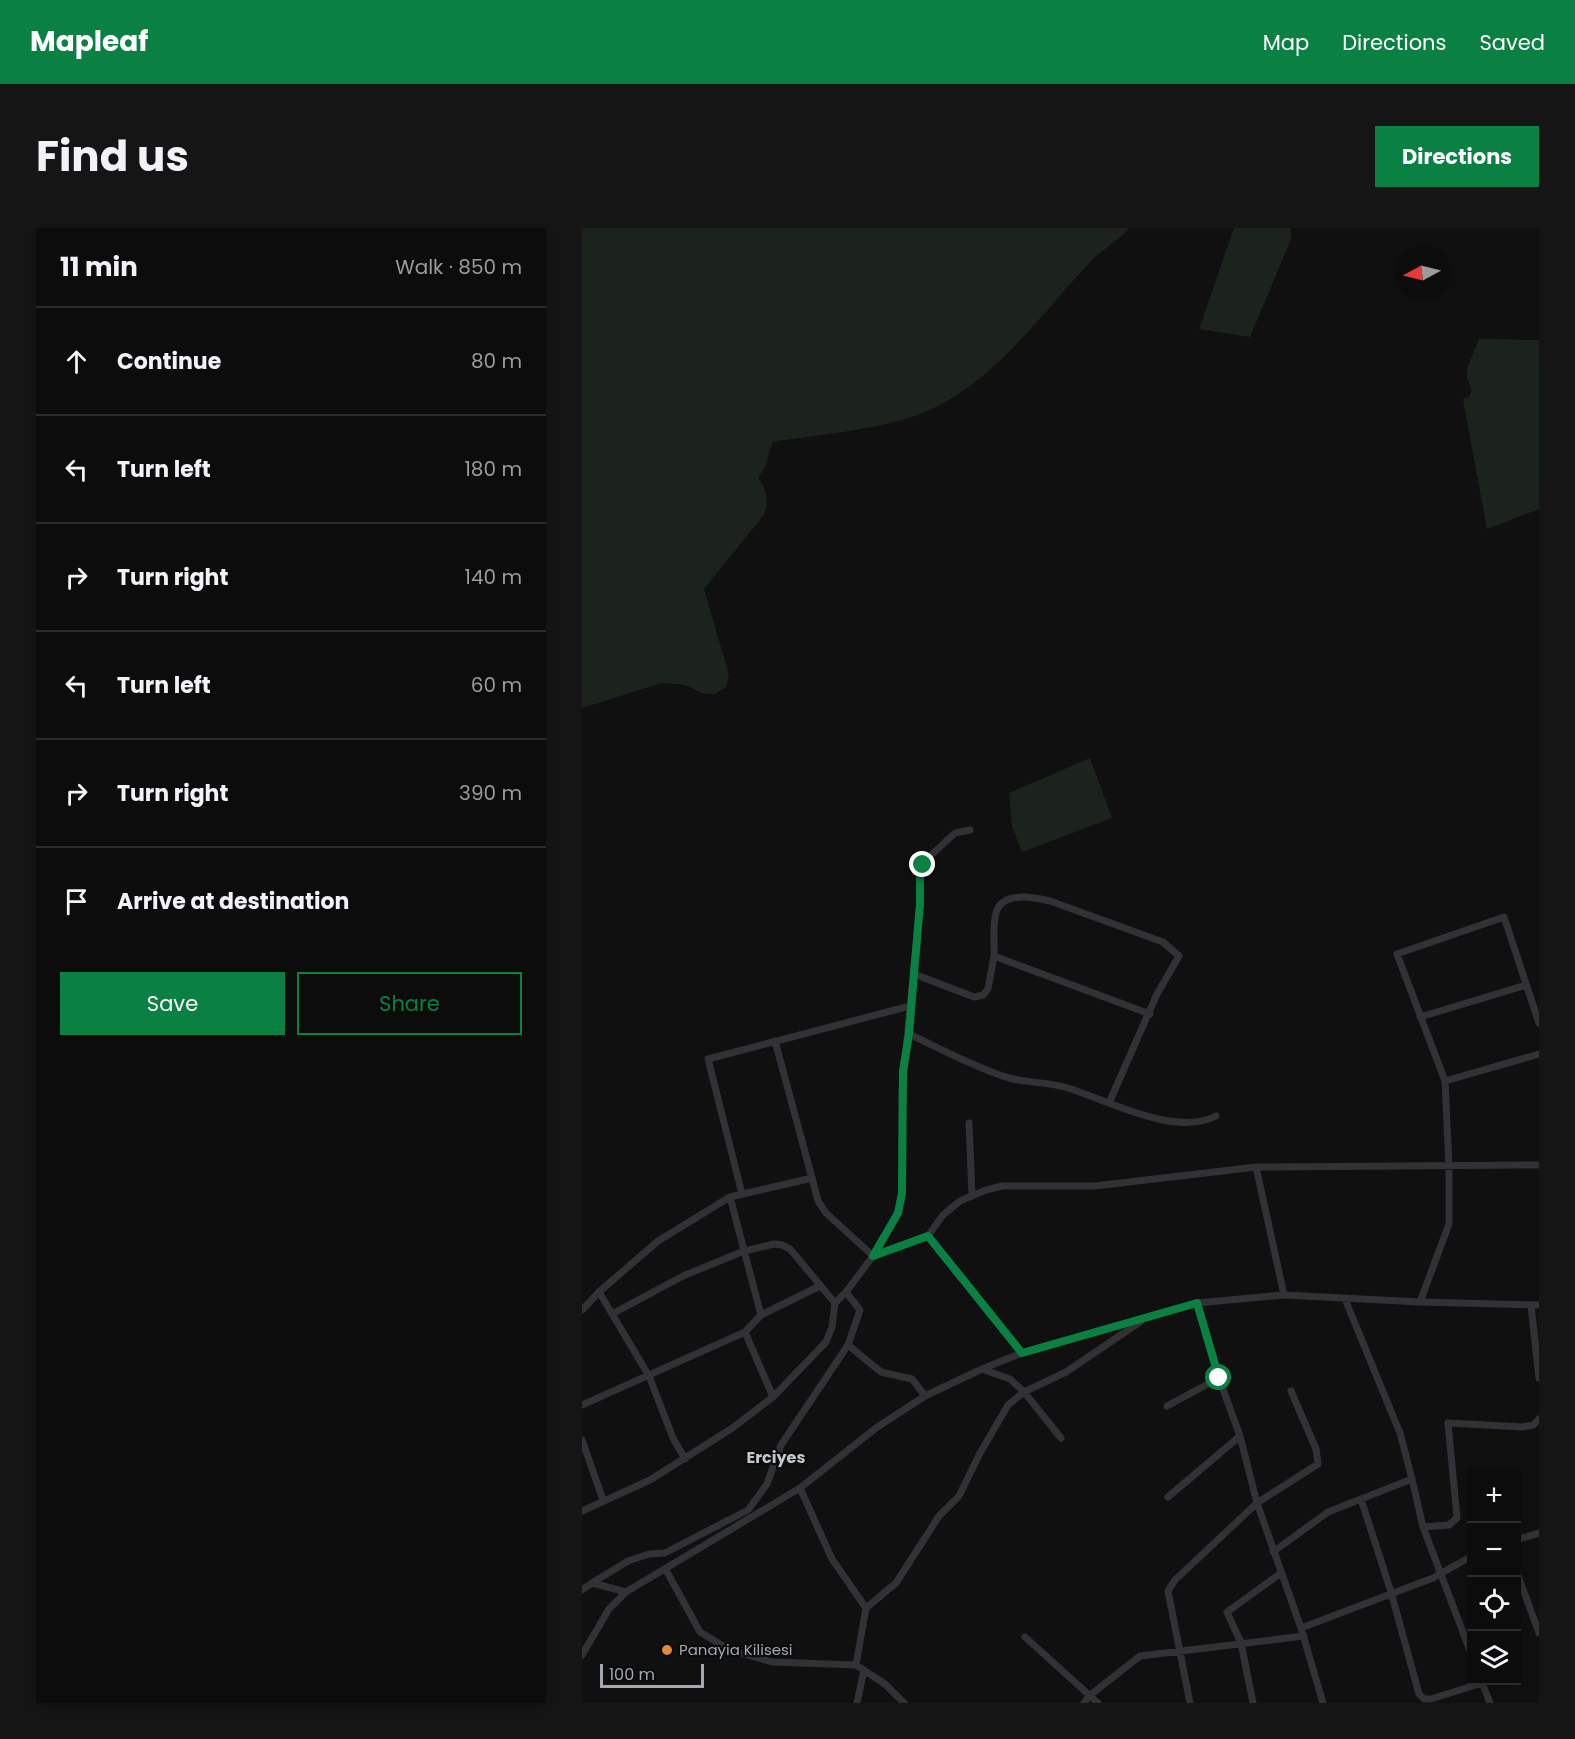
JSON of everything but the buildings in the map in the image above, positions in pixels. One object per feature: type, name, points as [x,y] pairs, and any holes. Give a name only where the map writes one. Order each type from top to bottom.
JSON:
[{"type":"street","points":[[582,1510],[650,1480],[731,1429],[773,1397],[826,1342],[832,1327],[835,1303],[873,1256],[901,1204],[902,1091],[909,1034],[921,869],[931,854],[955,833],[970,830]]},
{"type":"street","points":[[914,974],[974,996],[980,996],[988,989],[997,911],[1004,902],[1019,897],[1050,901],[1163,942],[1179,956],[1162,983],[1109,1103]]},
{"type":"street","points":[[1420,1302],[1449,1224],[1445,1081],[1397,954],[1504,917],[1539,1023]]},
{"type":"street","points":[[993,956],[1149,1014]]},
{"type":"street","points":[[1420,1017],[1526,985]]},
{"type":"street","points":[[742,1194],[708,1059],[910,1005]]},
{"type":"street","points":[[909,1034],[1009,1078],[1066,1088],[1164,1121],[1194,1123],[1207,1121],[1216,1116]]},
{"type":"street","points":[[776,1041],[812,1178],[823,1209],[873,1256]]},
{"type":"street","points":[[1445,1081],[1539,1054]]},
{"type":"street","points":[[969,1123],[972,1195]]},
{"type":"street","points":[[873,1256],[928,1236],[943,1215],[960,1201],[1002,1186],[1095,1186],[1256,1167],[1539,1165]]},
{"type":"street","points":[[1256,1167],[1284,1295]]},
{"type":"street","points":[[582,1310],[599,1292],[658,1241],[730,1197],[812,1178]]},
{"type":"street","points":[[730,1197],[761,1315]]},
{"type":"street","points":[[928,1236],[1022,1353]]},
{"type":"street","points":[[612,1314],[682,1276],[744,1251],[770,1244],[782,1245],[793,1253],[835,1303]]},
{"type":"street","points":[[582,1405],[745,1332],[761,1315],[820,1286]]},
{"type":"street","points":[[599,1292],[649,1376],[673,1438],[684,1459]]},
{"type":"street","points":[[582,1590],[628,1561],[649,1554],[664,1553],[748,1510],[767,1484],[781,1445],[848,1345],[860,1310],[846,1292]]},
{"type":"street","points":[[582,1655],[609,1609],[626,1592],[800,1488],[876,1428],[925,1396],[1022,1353],[1197,1303],[1284,1295],[1535,1305],[1539,1378]]},
{"type":"street","points":[[1345,1299],[1400,1433],[1423,1527],[1467,1643]]},
{"type":"street","points":[[1197,1303],[1219,1378],[1240,1436],[1257,1503],[1304,1636],[1323,1703]]},
{"type":"street","points":[[856,1665],[866,1608],[896,1582],[939,1516],[959,1496],[1008,1405],[1024,1392],[1066,1372],[1147,1317]]},
{"type":"street","points":[[745,1332],[773,1397]]},
{"type":"street","points":[[848,1345],[881,1372],[912,1379],[925,1396]]},
{"type":"street","points":[[982,1369],[1010,1379],[1024,1392],[1061,1438]]},
{"type":"street","points":[[1167,1406],[1219,1378]]},
{"type":"street","points":[[1190,1703],[1168,1598],[1170,1585],[1257,1503],[1318,1464],[1316,1449],[1291,1391]]},
{"type":"street","points":[[1423,1527],[1449,1525],[1457,1518],[1448,1424],[1523,1427],[1533,1425],[1539,1419]]},
{"type":"street","points":[[1168,1497],[1240,1436]]},
{"type":"street","points":[[582,1440],[603,1500]]},
{"type":"street","points":[[1274,1552],[1328,1512],[1412,1479]]},
{"type":"street","points":[[800,1488],[832,1559],[866,1608]]},
{"type":"street","points":[[1361,1499],[1421,1697],[1431,1699],[1472,1685]]},
{"type":"street","points":[[748,1510],[750,1519]]},
{"type":"street","points":[[1521,1538],[1539,1533]]},
{"type":"street","points":[[1301,1628],[1433,1578],[1467,1559]]},
{"type":"street","points":[[666,1570],[700,1632],[730,1650],[772,1662],[856,1665],[885,1684],[904,1703]]},
{"type":"street","points":[[1253,1703],[1241,1643],[1227,1612],[1281,1574]]},
{"type":"street","points":[[1519,1577],[1539,1633]]},
{"type":"street","points":[[592,1583],[626,1592]]},
{"type":"street","points":[[1084,1703],[1089,1696],[1140,1656],[1304,1636]]},
{"type":"street","points":[[1025,1637],[1098,1703]]},
{"type":"street","points":[[857,1703],[864,1670]]},
{"type":"street","points":[[1482,1685],[1490,1703]]},
{"type":"shaded area","points":[[582,228],[1129,228],[1092,260],[1014,347],[970,386],[946,402],[902,420],[772,442],[766,465],[758,478],[766,496],[764,515],[704,589],[729,675],[726,687],[715,694],[704,694],[685,685],[662,683],[582,708]]},
{"type":"shaded area","points":[[1234,228],[1291,228],[1291,239],[1250,337],[1199,329]]},
{"type":"shaded area","points":[[1479,339],[1539,340],[1539,509],[1487,529],[1463,399],[1469,397],[1472,390],[1467,378],[1467,368]]},
{"type":"shaded area","points":[[1090,758],[1112,818],[1022,852],[1012,826],[1009,793]]},
{"type":"place","name":"Panayia Kilisesi","points":[[667,1650]]},
{"type":"district","name":"Erciyes","points":[[776,1457]]},
{"type":"route","points":[[923,865],[920,874],[920,904],[909,1034],[903,1071],[901,1204],[873,1256],[928,1236],[1022,1353],[1197,1303],[1219,1378]]}]
